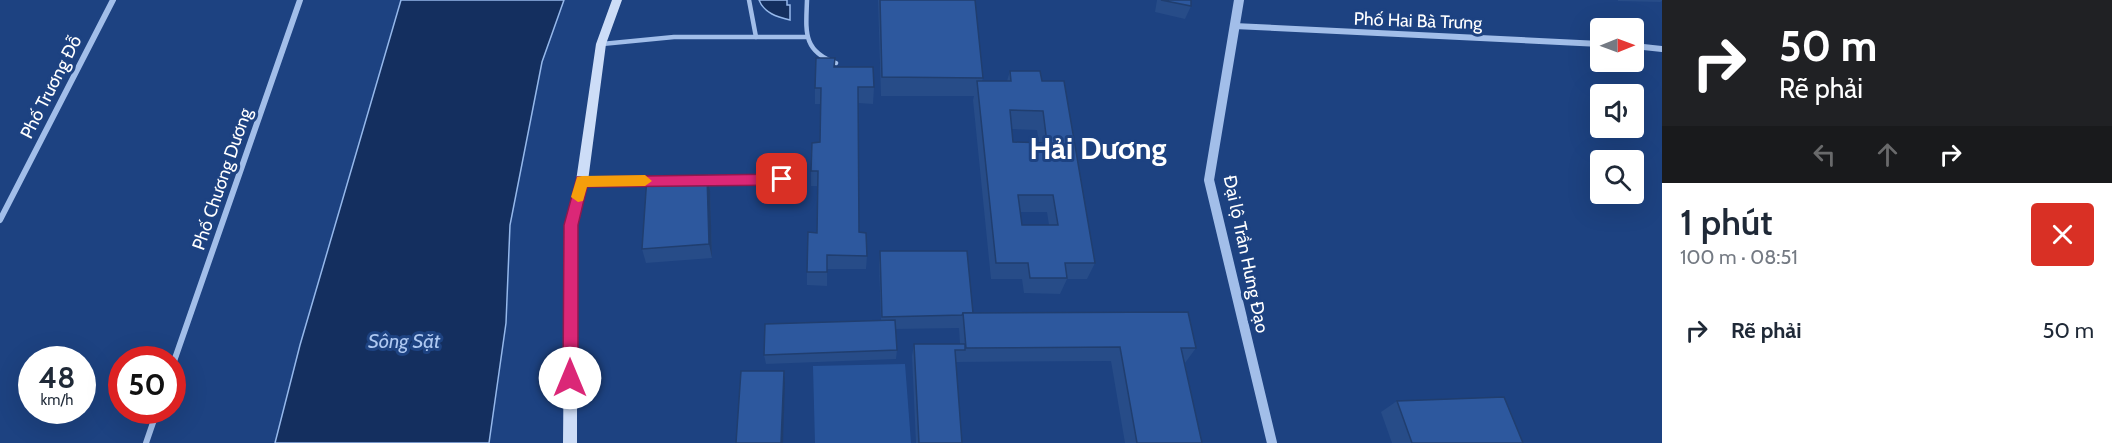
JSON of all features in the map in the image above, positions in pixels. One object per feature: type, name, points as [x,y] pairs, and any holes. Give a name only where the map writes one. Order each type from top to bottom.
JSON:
[{"type":"main road","points":[[570,443],[571,225],[582,181],[601,44],[616,0]]},
{"type":"street","name":"Phố Trương Đỗ","points":[[0,220],[113,0]]},
{"type":"street","name":"Phố Chương Dương","points":[[179,346],[300,0]]},
{"type":"street","name":"Đại lộ Trần Hưng Đạo","points":[[1239,0],[1209,180],[1272,443]]},
{"type":"street","name":"Phố Hai Bà Trưng","points":[[1234,26],[1590,44]]},
{"type":"street","points":[[1644,47],[1662,48]]},
{"type":"street","points":[[146,443],[153,424]]},
{"type":"lane","points":[[749,0],[756,37]]},
{"type":"lane","points":[[807,0],[806,37],[816,56],[836,63]]},
{"type":"lane","points":[[601,44],[674,37],[806,37]]},
{"type":"lane","points":[[699,180],[782,179]]},
{"type":"lane","points":[[582,181],[664,180]]},
{"type":"shaded area","points":[[905,364],[911,443],[815,443],[813,366]]},
{"type":"water","name":"Sông Sặt","points":[[401,0],[564,0],[542,62],[510,225],[506,323],[489,443],[275,443],[300,345]]},
{"type":"water","points":[[759,0],[787,0],[787,5],[790,5],[790,20],[768,11]]},
{"type":"building","points":[[880,0],[975,0],[983,78],[882,77]]},
{"type":"building","points":[[1161,0],[1191,0],[1191,6]]},
{"type":"building","points":[[816,58],[835,58],[834,67],[873,67],[874,87],[858,87],[859,232],[866,233],[867,256],[827,255],[827,272],[807,272],[808,232],[817,233],[818,171],[811,171],[812,143],[820,142],[821,88],[815,88]]},
{"type":"building","points":[[1010,71],[1040,71],[1042,81],[1064,81],[1095,263],[1065,263],[1067,278],[1030,278],[1028,263],[996,263],[977,81],[1011,81]],"holes":[[[1010,110],[1043,111],[1047,143],[1013,142]],[[1018,195],[1053,195],[1058,225],[1022,225]]]},
{"type":"building","points":[[707,175],[709,244],[642,249],[647,176]]},
{"type":"building","points":[[880,251],[967,251],[973,313],[882,317]]},
{"type":"building","points":[[1188,312],[1196,348],[1181,348],[1202,443],[1137,443],[1120,347],[966,348],[963,313]]},
{"type":"building","points":[[895,320],[897,350],[764,355],[765,324]]},
{"type":"building","points":[[914,344],[965,344],[965,350],[955,350],[962,443],[919,443]]},
{"type":"building","points":[[741,371],[784,371],[781,443],[736,443]]},
{"type":"building","points":[[1504,397],[1523,443],[1412,443],[1397,401]]},
{"type":"slow traffic","points":[[578,197],[582,181],[645,181]]},
{"type":"district","name":"Hải Dương","points":[[1098,148]]},
{"type":"route","points":[[570,378],[571,225],[582,181],[782,179]]}]
